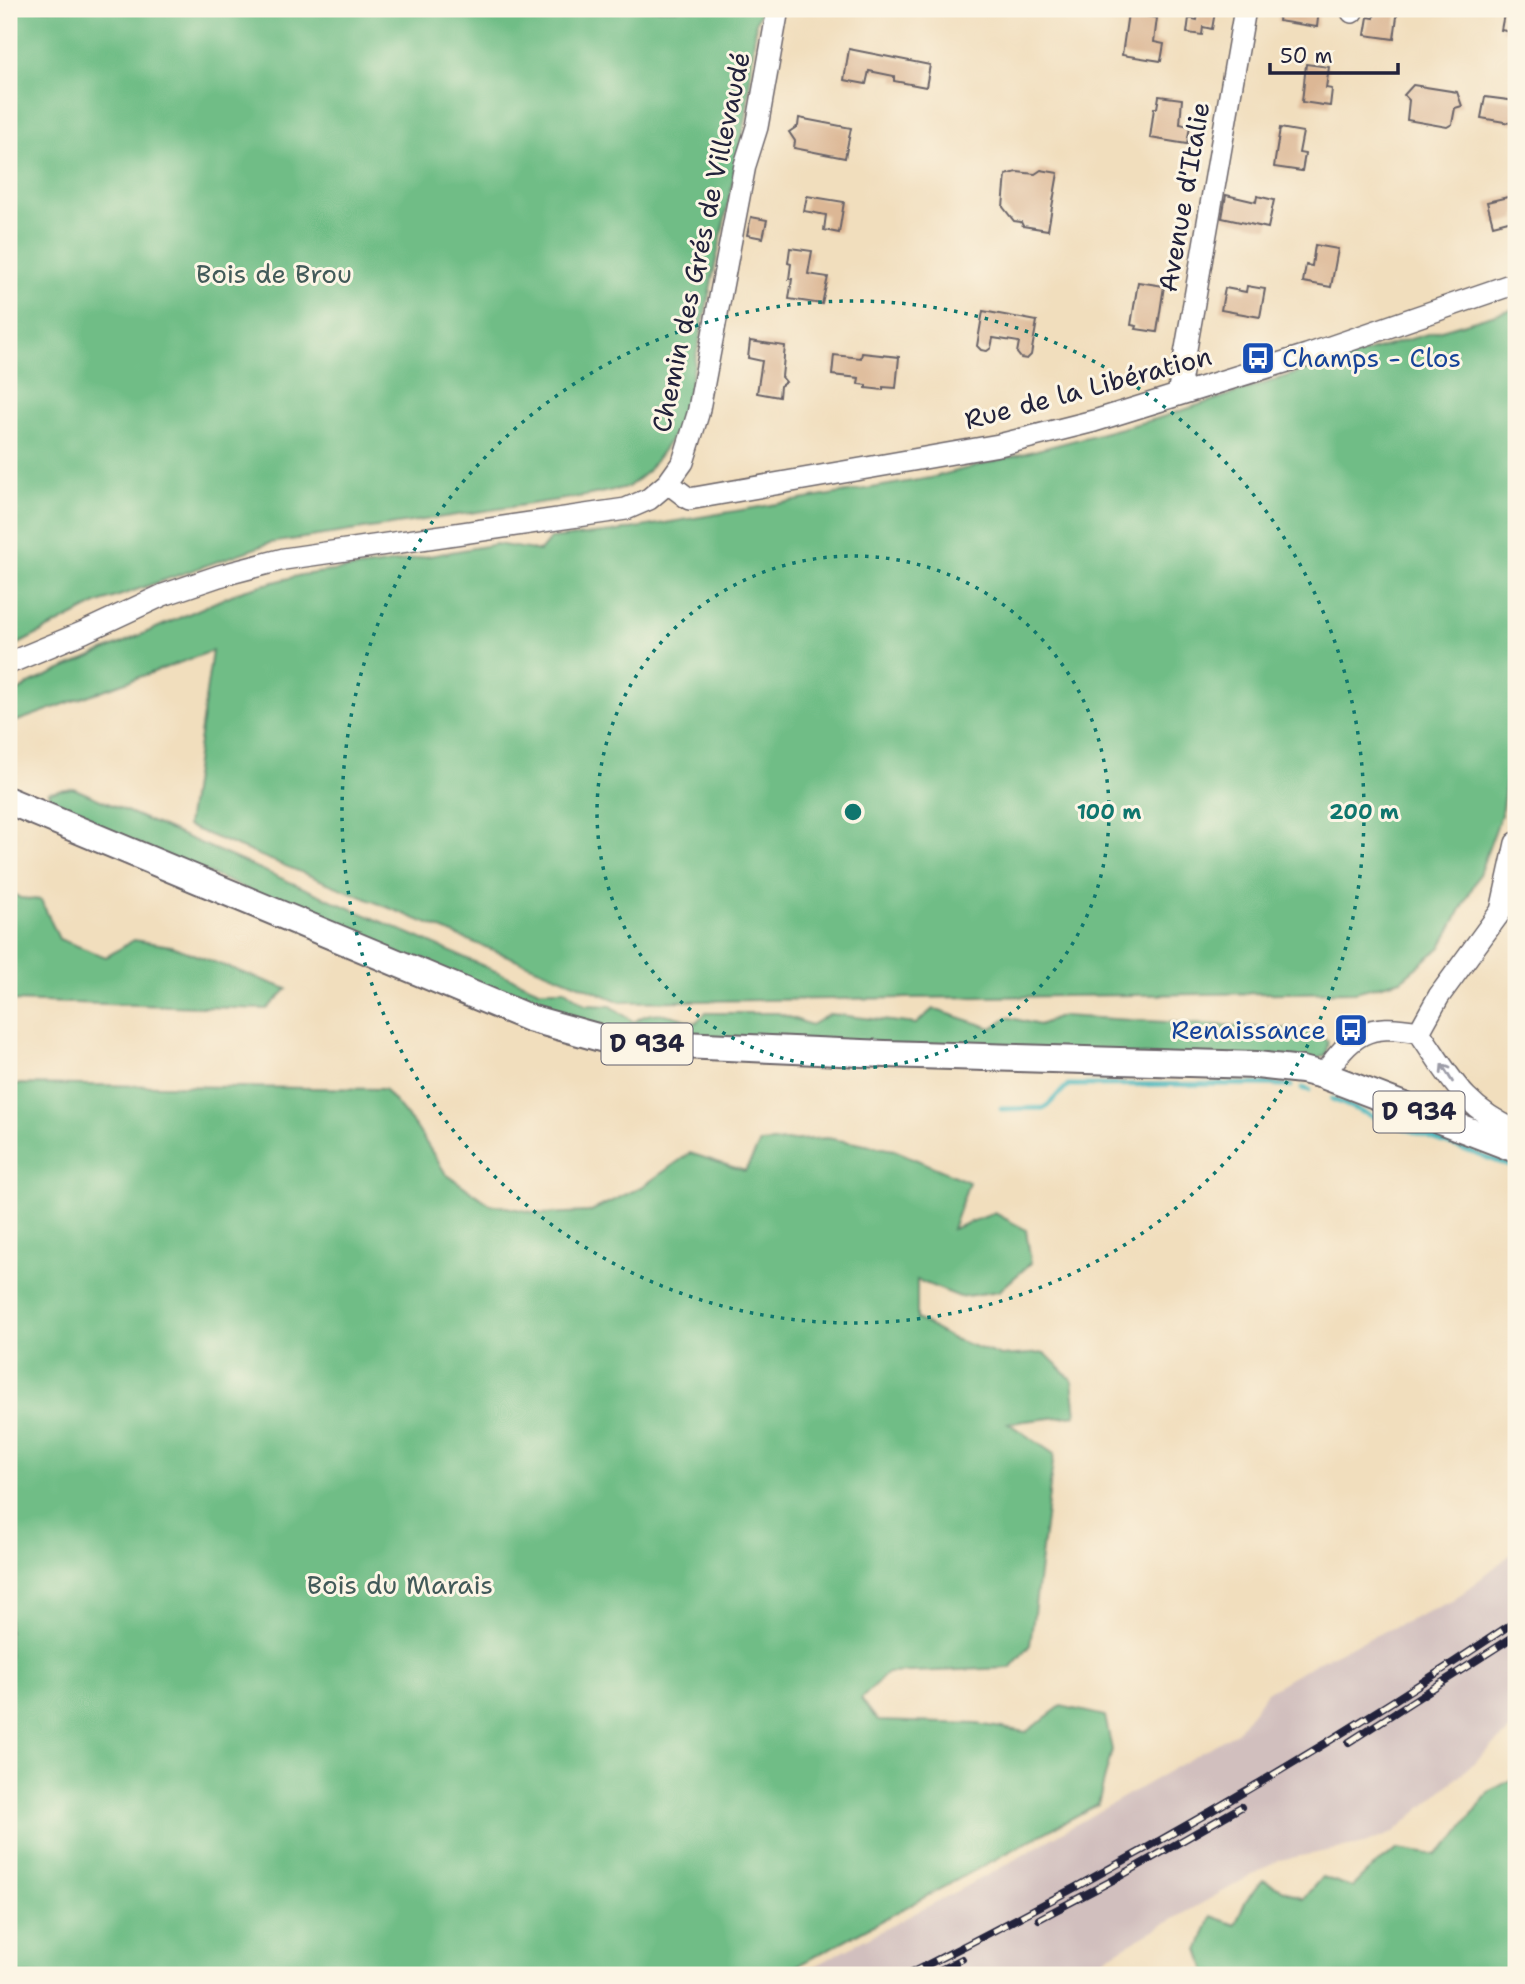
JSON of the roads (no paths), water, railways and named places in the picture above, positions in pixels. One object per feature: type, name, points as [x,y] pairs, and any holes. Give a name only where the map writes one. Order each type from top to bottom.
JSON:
[{"type":"main road","name":"D 934","points":[[11,801],[529,1018],[615,1042],[1257,1065],[1350,1079],[1516,1139]]},
{"type":"main road","name":"D 934","points":[[1323,1075],[1516,1149]]},
{"type":"street","name":"Chemin des Grés de Villevaudé","points":[[668,483],[683,462],[698,415],[745,165],[757,127],[778,9]]},
{"type":"street","name":"Avenue d'Italie","points":[[1178,395],[1244,9]]},
{"type":"street","name":"Rue de la Libération","points":[[668,483],[689,499],[999,445],[1094,421],[1307,355],[1516,283]]},
{"type":"street","points":[[9,663],[163,595],[219,576],[284,559],[626,509],[649,499],[668,483]]},
{"type":"street","points":[[1419,1032],[1438,996],[1501,911],[1516,843]]},
{"type":"street","points":[[1323,1075],[1337,1056],[1358,1036],[1392,1027],[1419,1032],[1457,1089],[1478,1110],[1516,1131]]},
{"type":"waterway","points":[[1001,1109],[1045,1108],[1068,1085],[1291,1086]]},
{"type":"waterway","points":[[1302,1088],[1309,1090]]},
{"type":"waterway","points":[[1332,1099],[1381,1120],[1516,1168]]},
{"type":"railway","points":[[907,1975],[1063,1894],[1217,1808],[1368,1717],[1516,1621]]},
{"type":"railway","points":[[1349,1742],[1516,1635]]},
{"type":"railway","points":[[1039,1919],[1241,1807]]},
{"type":"railway","points":[[930,1975],[962,1959]]},
{"type":"place","name":"Champs - Clos","points":[[1258,358]]},
{"type":"place","name":"Renaissance","points":[[1351,1030]]},
{"type":"park label","name":"Bois de Brou","points":[[274,274]]},
{"type":"park label","name":"Bois du Marais","points":[[400,1585]]}]
